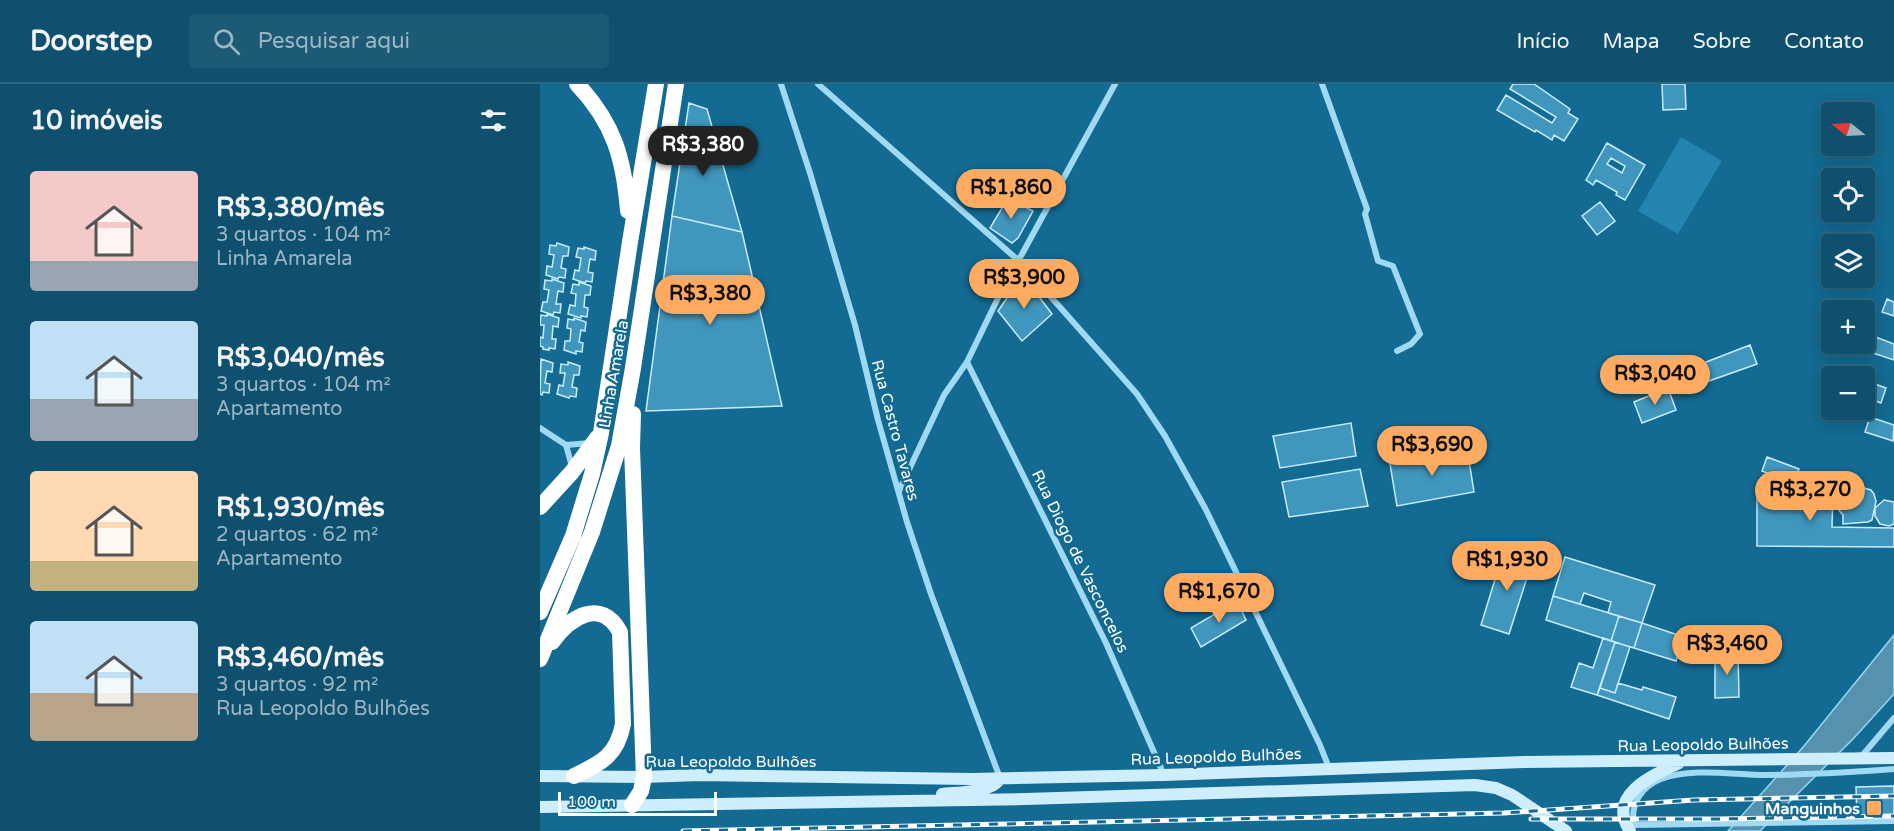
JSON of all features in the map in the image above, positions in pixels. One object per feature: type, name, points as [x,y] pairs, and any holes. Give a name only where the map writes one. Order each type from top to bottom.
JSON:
[{"type":"highway","points":[[577,84],[610,128],[619,152],[626,182],[630,242]]},
{"type":"highway","name":"Linha Amarela","points":[[540,612],[573,536],[592,474],[656,84]]},
{"type":"highway","name":"Linha Amarela","points":[[540,658],[592,532],[619,446],[676,84]]},
{"type":"highway","points":[[632,805],[641,791],[644,777],[632,448],[633,368]]},
{"type":"highway","points":[[540,507],[572,472],[597,438]]},
{"type":"highway","points":[[540,658],[566,625],[582,615],[591,613],[608,616],[620,632],[621,733],[610,753],[600,763],[574,776]]},
{"type":"main road","name":"Rua Leopoldo Bulhões","points":[[540,776],[1000,778],[1686,760],[1894,758]]},
{"type":"main road","points":[[1630,831],[1622,813],[1629,795],[1651,776],[1686,760]]},
{"type":"main road","points":[[908,802],[937,794],[986,789],[995,785],[1000,778]]},
{"type":"main road","points":[[540,807],[908,802],[1475,785],[1496,788],[1512,795],[1566,831]]},
{"type":"street","name":"Rua Castro Tavares","points":[[781,84],[855,325],[878,420],[907,522],[930,594],[1000,778]]},
{"type":"street","points":[[818,84],[1019,261],[1125,380],[1165,435],[1205,508],[1329,768]]},
{"type":"street","points":[[899,491],[944,395],[967,362],[1114,84]]},
{"type":"street","points":[[1322,84],[1367,209],[1365,214],[1378,261],[1393,266],[1420,334],[1411,344],[1397,351]]},
{"type":"street","name":"Rua Diogo de Vasconcelos","points":[[967,362],[1111,653],[1164,775]]},
{"type":"street","points":[[540,428],[566,445],[572,472]]},
{"type":"street","points":[[566,445],[597,438]]},
{"type":"street","points":[[1861,758],[1894,718]]},
{"type":"street","points":[[1894,769],[1768,775],[1697,773],[1674,775],[1660,779],[1645,789],[1636,801],[1632,814],[1634,825],[1894,821]]},
{"type":"shaded area","points":[[1681,137],[1722,161],[1678,234],[1638,211]]},
{"type":"shaded area","points":[[1894,635],[1894,694],[1853,739],[1760,831],[1728,831],[1804,746]]},
{"type":"building","points":[[1513,84],[1534,84],[1570,109],[1568,113],[1578,119],[1564,141],[1554,135],[1552,140],[1497,110],[1506,95],[1552,123],[1556,117],[1510,89]]},
{"type":"building","points":[[1662,84],[1685,84],[1686,109],[1663,110]]},
{"type":"building","points":[[689,103],[707,109],[742,232],[672,216]]},
{"type":"building","points":[[1607,143],[1645,165],[1625,200],[1616,195],[1617,192],[1596,180],[1593,185],[1586,180]],"holes":[[[1611,158],[1625,166],[1622,173],[1607,164]]]},
{"type":"building","points":[[1008,198],[1033,211],[1018,238],[1012,243],[990,228]]},
{"type":"building","points":[[1600,202],[1615,221],[1597,235],[1582,216]]},
{"type":"building","points":[[672,216],[742,232],[782,406],[646,411]]},
{"type":"building","points":[[557,243],[569,247],[568,256],[563,256],[561,268],[566,269],[565,278],[559,277],[558,279],[546,275],[547,266],[552,267],[554,255],[549,254],[550,245],[556,246]]},
{"type":"building","points":[[584,247],[596,251],[595,260],[590,259],[588,272],[593,273],[592,282],[586,281],[585,283],[573,279],[575,270],[579,271],[581,258],[576,257],[578,248],[584,249]]},
{"type":"building","points":[[552,279],[564,283],[563,292],[558,291],[556,304],[561,304],[560,313],[554,312],[553,315],[541,311],[543,302],[547,302],[549,290],[544,289],[545,280],[552,281]]},
{"type":"building","points":[[1020,279],[1027,281],[1052,314],[1022,341],[998,311]]},
{"type":"building","points":[[579,282],[591,286],[590,295],[585,295],[584,307],[588,308],[587,317],[581,316],[581,318],[568,314],[570,305],[575,306],[576,294],[571,293],[573,284],[579,285]]},
{"type":"building","points":[[1887,299],[1894,302],[1894,316],[1882,312]]},
{"type":"building","points":[[547,314],[559,318],[558,327],[553,326],[552,339],[556,339],[555,349],[549,348],[549,350],[540,346],[544,325],[540,325],[541,315],[547,316]]},
{"type":"building","points":[[574,318],[586,322],[585,331],[581,330],[579,342],[583,343],[582,352],[576,351],[576,354],[564,350],[565,341],[570,341],[571,329],[567,328],[568,319],[574,320]]},
{"type":"building","points":[[1875,337],[1894,344],[1894,360],[1875,354]]},
{"type":"building","points":[[1750,345],[1757,364],[1709,381],[1701,364]]},
{"type":"building","points":[[541,359],[553,363],[552,372],[547,371],[545,383],[550,384],[549,393],[543,392],[542,395],[540,394]]},
{"type":"building","points":[[568,362],[580,366],[579,375],[574,375],[572,387],[577,388],[576,397],[570,396],[569,398],[557,394],[559,385],[563,386],[565,373],[560,373],[561,364],[568,365]]},
{"type":"building","points":[[1875,384],[1886,388],[1881,403],[1875,401]]},
{"type":"building","points":[[1668,388],[1676,410],[1642,423],[1634,402]]},
{"type":"building","points":[[1875,419],[1894,425],[1893,441],[1865,432],[1869,420]]},
{"type":"building","points":[[1351,423],[1356,456],[1280,468],[1273,436]]},
{"type":"building","points":[[1467,448],[1474,492],[1397,506],[1390,464]]},
{"type":"building","points":[[1767,457],[1799,469],[1793,483],[1762,471]]},
{"type":"building","points":[[1360,469],[1368,506],[1289,517],[1282,482]]},
{"type":"building","points":[[1857,486],[1871,490],[1874,494],[1876,501],[1872,520],[1843,524],[1843,515],[1837,508],[1837,501],[1839,497],[1843,498],[1851,488]]},
{"type":"building","points":[[1833,490],[1832,527],[1894,528],[1894,547],[1757,546],[1757,491]]},
{"type":"building","points":[[1884,500],[1894,502],[1894,524],[1889,526],[1880,524],[1875,516],[1875,508]]},
{"type":"building","points":[[1504,550],[1533,559],[1509,634],[1481,625]]},
{"type":"building","points":[[1565,557],[1655,585],[1642,623],[1608,613],[1611,602],[1584,593],[1580,604],[1553,596]]},
{"type":"building","points":[[1553,596],[1619,616],[1611,641],[1546,620]]},
{"type":"building","points":[[1237,601],[1246,620],[1201,647],[1191,628]]},
{"type":"building","points":[[1619,616],[1642,623],[1634,648],[1611,641]]},
{"type":"building","points":[[1642,623],[1684,637],[1676,661],[1634,648]]},
{"type":"building","points":[[1780,636],[1780,645],[1752,646],[1752,637]]},
{"type":"building","points":[[1603,638],[1615,642],[1597,695],[1571,687],[1579,663],[1593,668]]},
{"type":"building","points":[[1615,642],[1630,647],[1615,693],[1600,688]]},
{"type":"building","points":[[1738,653],[1739,697],[1715,698],[1715,654]]},
{"type":"building","points":[[1618,683],[1642,690],[1643,687],[1676,697],[1669,719],[1597,695],[1600,688],[1615,693]]},
{"type":"building","points":[[1894,786],[1894,819],[1857,820],[1856,787]]},
{"type":"railway","points":[[683,831],[1504,813],[1694,800],[1894,796]]},
{"type":"railway","points":[[1531,819],[1894,816]]},
{"type":"place","name":"Manguinhos","points":[[1874,808]]}]
